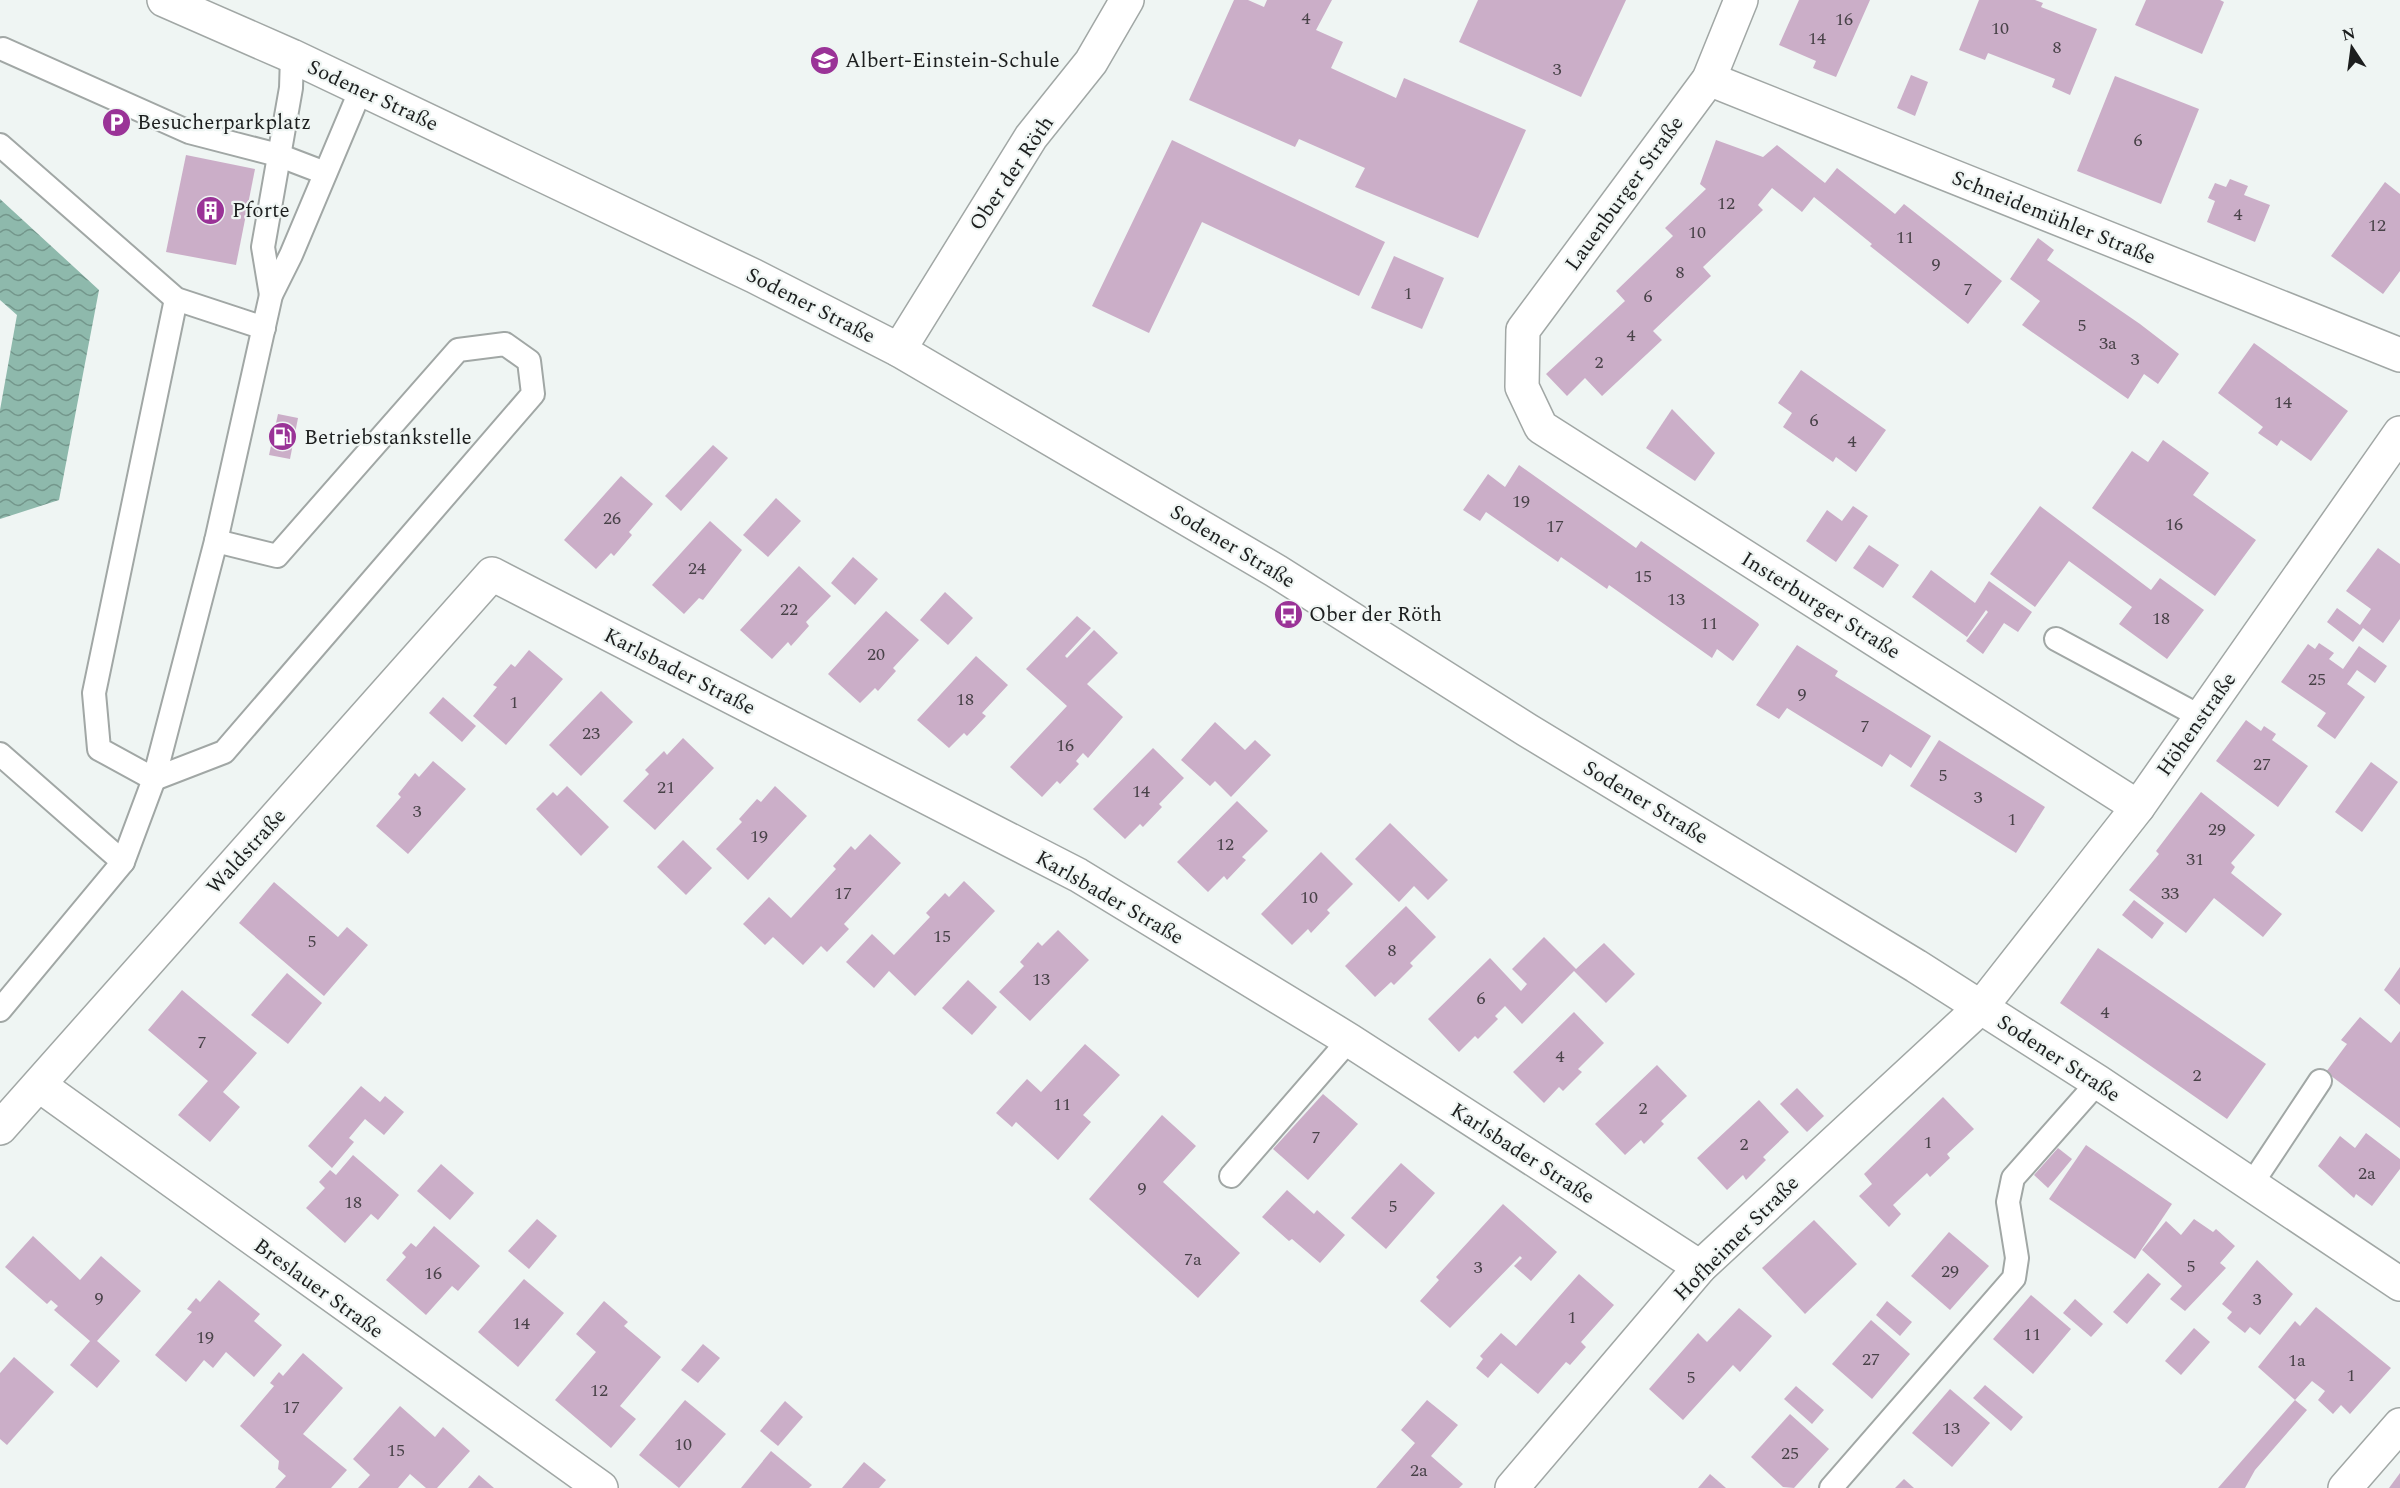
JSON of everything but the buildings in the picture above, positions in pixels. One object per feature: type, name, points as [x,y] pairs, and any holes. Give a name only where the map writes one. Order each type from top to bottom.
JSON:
[{"type":"street","name":"Sodener Straße","points":[[164,0],[292,56],[754,276],[899,350],[1276,571],[1527,730],[1981,1007],[2098,1082],[2400,1284]]},
{"type":"street","name":"Ober der Röth","points":[[899,350],[1031,137],[1091,62],[1128,0]]},
{"type":"street","name":"Lauenburger Straße","points":[[1522,387],[1523,330],[1709,78],[1741,0]]},
{"type":"street","name":"Schneidemühler Straße","points":[[1709,78],[2400,356]]},
{"type":"street","name":"Insterburger Straße","points":[[1522,387],[1540,428],[2138,807]]},
{"type":"street","name":"Höhenstraße","points":[[1981,1007],[2138,807],[2400,433]]},
{"type":"street","name":"Karlsbader Straße","points":[[492,574],[1078,875],[1349,1040],[1700,1267]]},
{"type":"street","name":"Waldstraße","points":[[0,1128],[492,574]]},
{"type":"street","name":"Hofheimer Straße","points":[[1512,1488],[1700,1267],[1981,1007]]},
{"type":"street","name":"Breslauer Straße","points":[[39,1085],[601,1488]]},
{"type":"street","points":[[2345,1488],[2400,1425]]},
{"type":"lane","points":[[3,49],[189,132],[278,155],[325,173]]},
{"type":"lane","points":[[271,295],[263,256],[278,155],[291,88],[292,56]]},
{"type":"lane","points":[[0,1010],[123,862],[154,779],[216,541],[271,295],[291,255],[361,89]]},
{"type":"lane","points":[[0,145],[176,299],[264,328]]},
{"type":"lane","points":[[176,299],[94,693],[99,749],[154,779],[224,753],[533,394],[529,361],[505,344],[458,350],[277,556],[216,541]]},
{"type":"lane","points":[[2056,639],[2200,717]]},
{"type":"lane","points":[[0,753],[123,862]]},
{"type":"lane","points":[[1231,1176],[1349,1040]]},
{"type":"lane","points":[[2251,1185],[2320,1081]]},
{"type":"lane","points":[[1832,1488],[2014,1278],[2017,1258],[2008,1202],[2013,1178],[2098,1082]]},
{"type":"water","points":[[0,199],[99,290],[59,500],[0,519],[0,410],[17,315],[0,300]]},
{"type":"place","name":"Albert-Einstein-Schule","points":[[824,60]]},
{"type":"place","name":"Besucherparkplatz","points":[[116,122]]},
{"type":"place","name":"Pforte","points":[[211,210]]},
{"type":"place","name":"Betriebstankstelle","points":[[283,437]]},
{"type":"place","name":"Ober der Röth","points":[[1288,614]]}]
